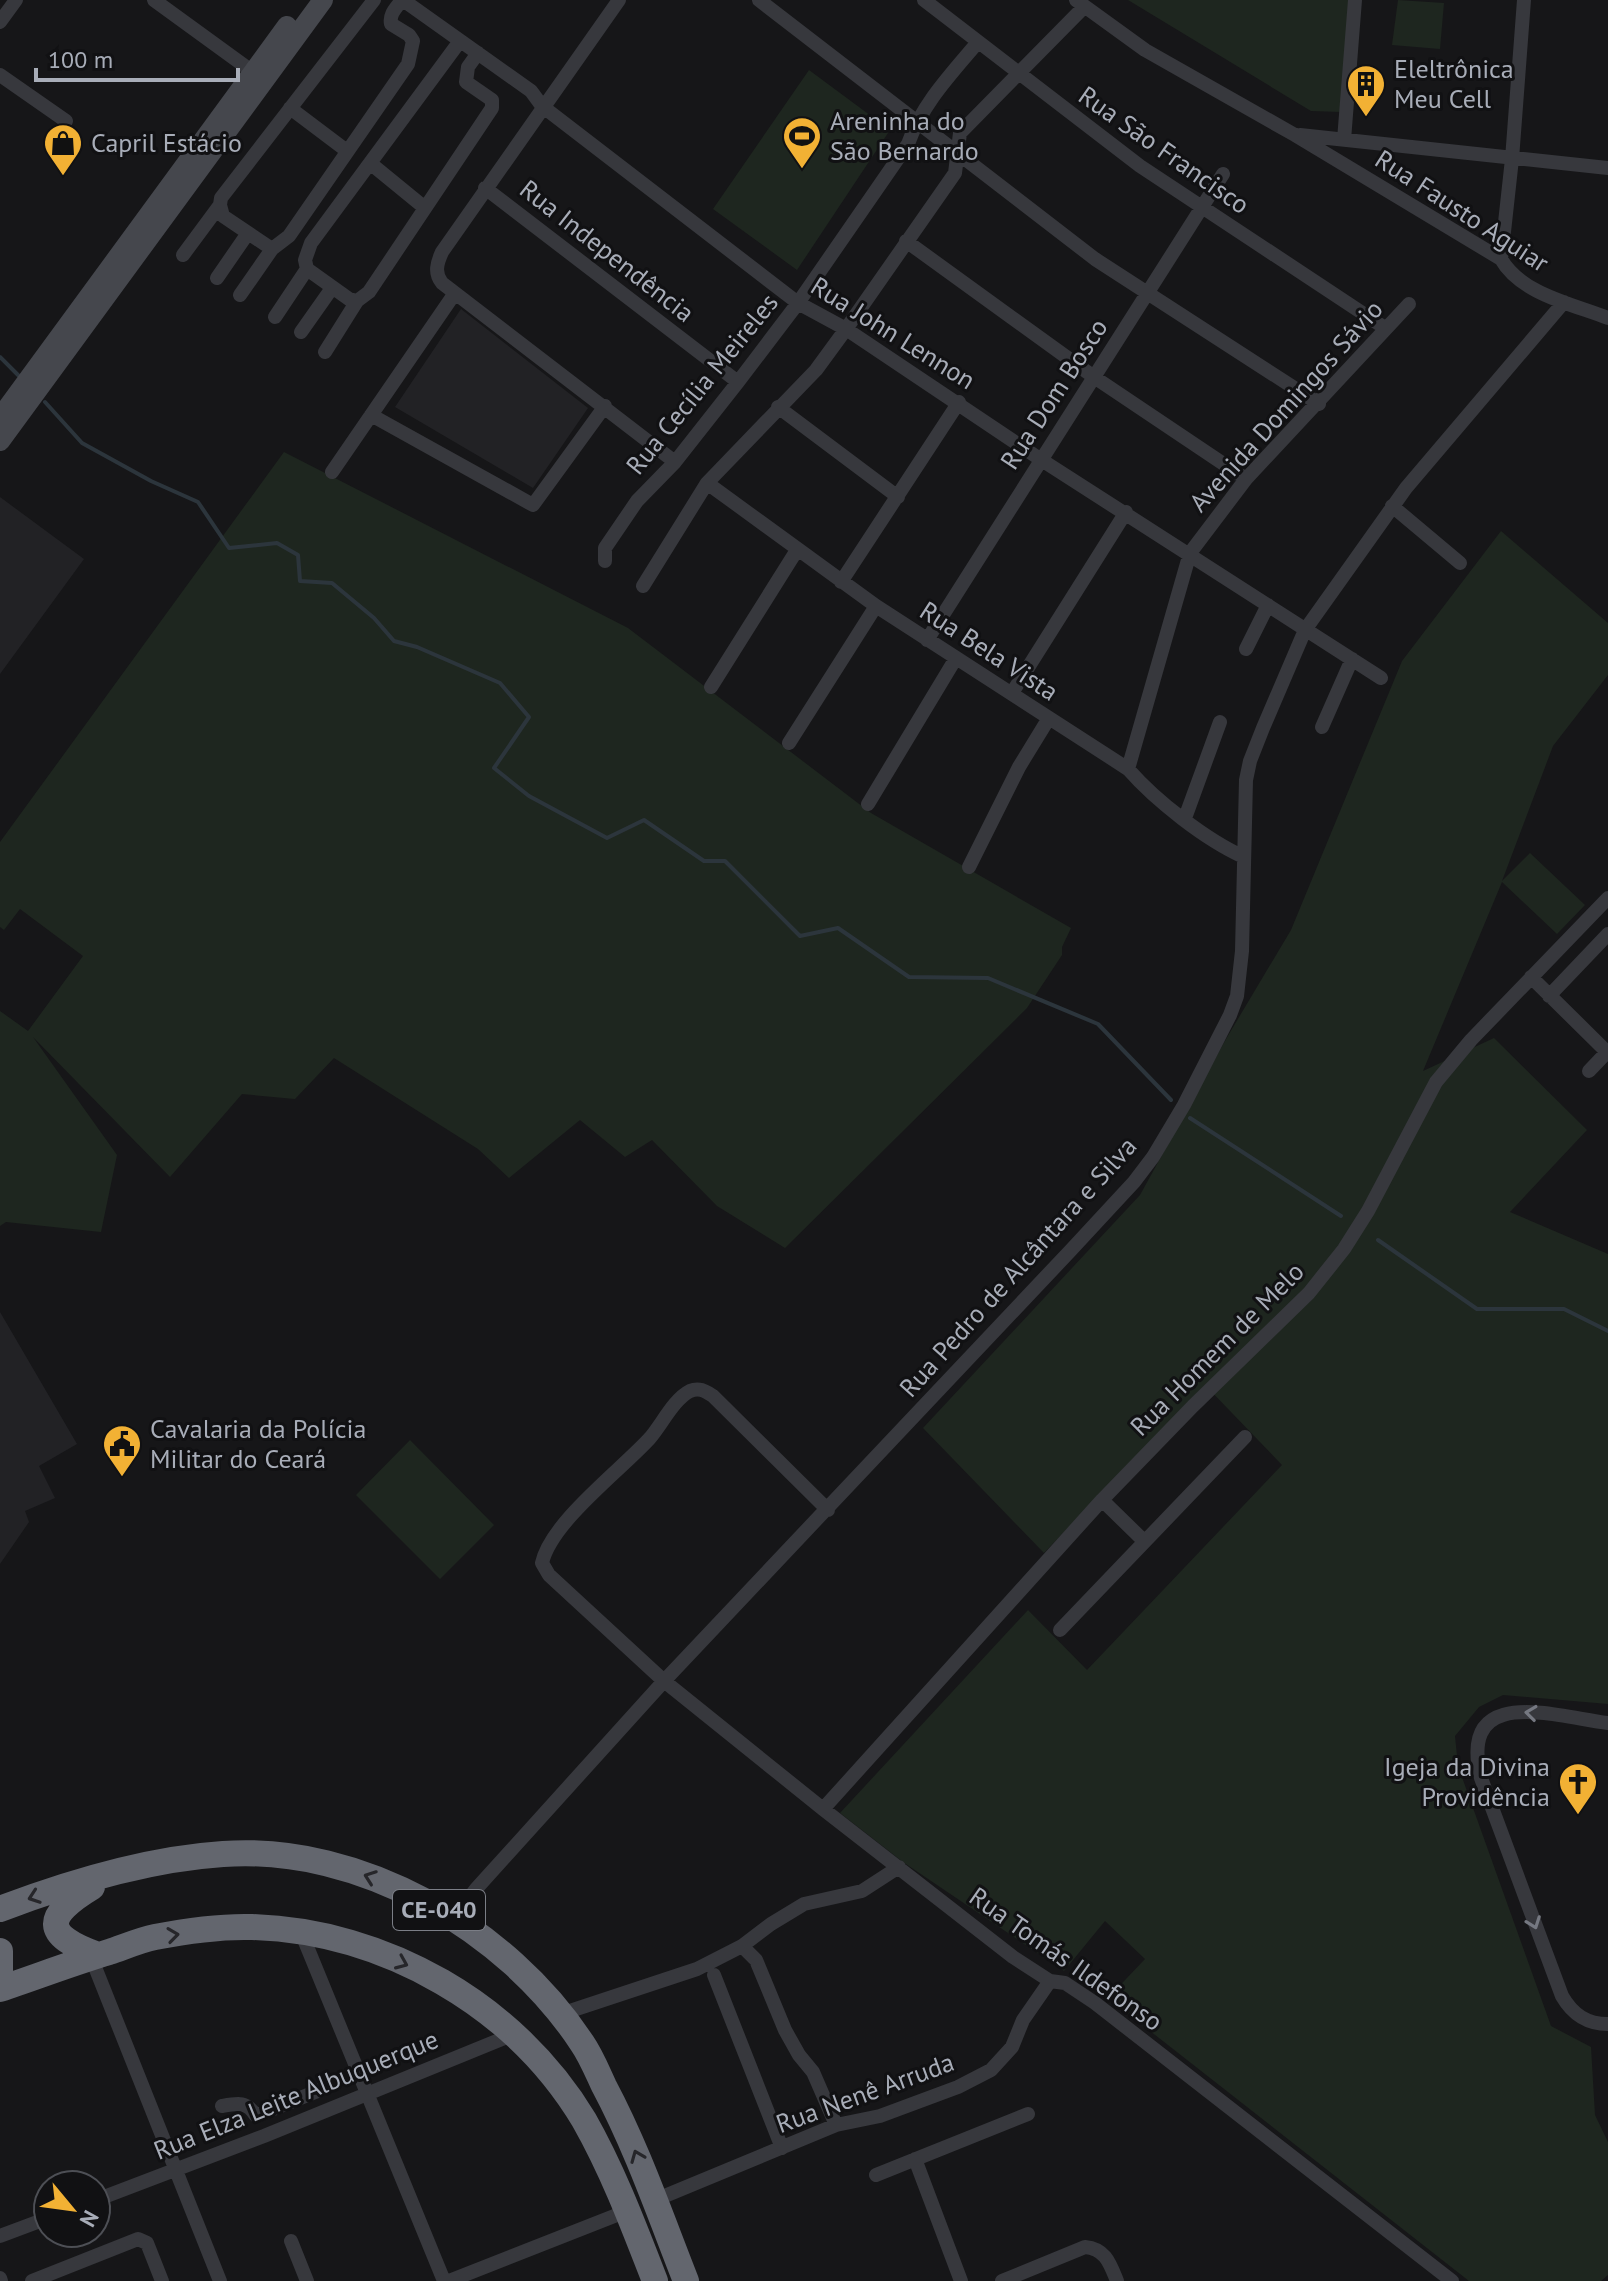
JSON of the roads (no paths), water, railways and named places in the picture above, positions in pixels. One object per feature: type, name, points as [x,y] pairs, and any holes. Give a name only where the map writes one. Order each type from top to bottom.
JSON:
[{"type":"highway","name":"CE-040","points":[[0,1909],[68,1885],[112,1874],[226,1853],[285,1857],[342,1868],[421,1899],[454,1918],[510,1961],[561,2014],[583,2045],[625,2127],[686,2281]]},
{"type":"highway","points":[[94,1956],[62,1938],[57,1929],[59,1912],[75,1897],[112,1874]]},
{"type":"highway","name":"CE-040","points":[[0,1989],[153,1937],[214,1928],[248,1927],[338,1939],[420,1970],[497,2018],[562,2088],[584,2120],[627,2211],[655,2281]]},
{"type":"highway","points":[[0,1951],[0,1970]]},
{"type":"street","points":[[0,22],[16,0]]},
{"type":"street","points":[[154,0],[253,72]]},
{"type":"street","points":[[0,418],[306,0]]},
{"type":"street","points":[[0,441],[323,0]]},
{"type":"street","points":[[272,249],[223,216],[221,198],[374,0]]},
{"type":"street","points":[[240,295],[272,249],[289,236],[408,64],[413,41],[390,20],[402,0]]},
{"type":"street","name":"Rua John Lennon","points":[[402,0],[531,91],[542,106],[798,303],[846,329],[1040,459],[1381,678]]},
{"type":"street","points":[[619,0],[442,252],[437,263],[438,278],[675,462]]},
{"type":"street","points":[[759,0],[1095,259],[1319,404]]},
{"type":"street","name":"Rua São Francisco","points":[[924,0],[1140,166],[1385,328]]},
{"type":"street","points":[[1344,140],[1355,0]]},
{"type":"street","points":[[1501,259],[1524,0]]},
{"type":"street","points":[[643,586],[707,483],[816,370],[846,329],[955,173],[960,133],[1080,4]]},
{"type":"street","name":"Rua Fausto Aguiar","points":[[1080,4],[1145,50],[1295,135],[1501,259],[1517,279],[1564,302],[1608,318]]},
{"type":"street","points":[[357,301],[349,299],[307,269],[305,260],[311,243],[460,41]]},
{"type":"street","name":"Rua Cecília Meireles","points":[[605,561],[605,548],[637,501],[675,462],[798,303],[908,144],[916,121],[930,99],[978,42]]},
{"type":"street","points":[[325,352],[357,301],[369,292],[492,108],[492,100],[466,82],[468,67],[478,53]]},
{"type":"street","points":[[0,75],[66,121]]},
{"type":"street","points":[[290,108],[347,151]]},
{"type":"street","points":[[1295,135],[1608,168]]},
{"type":"street","points":[[370,163],[425,208]]},
{"type":"street","name":"Rua Dom Bosco","points":[[927,640],[1223,174]]},
{"type":"street","name":"Rua Independência","points":[[485,188],[738,382]]},
{"type":"street","points":[[183,255],[220,205]]},
{"type":"street","points":[[217,278],[248,233]]},
{"type":"street","points":[[906,241],[1094,377],[1246,479]]},
{"type":"street","points":[[275,317],[307,269]]},
{"type":"street","points":[[301,332],[332,288]]},
{"type":"street","points":[[332,472],[455,293]]},
{"type":"street","name":"Rua Pedro de Alcântara e Silva","points":[[454,1918],[496,1866],[664,1681],[1134,1182],[1167,1136],[1221,1036],[1237,996],[1242,951],[1246,780],[1250,761],[1305,630],[1392,506],[1564,302]]},
{"type":"street","name":"Avenida Domingos Sávio","points":[[1128,769],[1190,553],[1246,479],[1409,304]]},
{"type":"street","points":[[841,582],[959,402]]},
{"type":"street","points":[[371,415],[533,505],[605,406]]},
{"type":"street","points":[[778,407],[898,497]]},
{"type":"street","name":"Rua Bela Vista","points":[[707,483],[876,606],[1128,769],[1145,788],[1224,848],[1244,857]]},
{"type":"street","points":[[1392,506],[1460,563]]},
{"type":"street","points":[[1012,693],[1126,512]]},
{"type":"street","points":[[711,687],[797,550]]},
{"type":"street","points":[[1246,649],[1268,605]]},
{"type":"street","points":[[789,743],[876,606]]},
{"type":"street","points":[[868,804],[956,658]]},
{"type":"street","points":[[1322,727],[1352,659]]},
{"type":"street","points":[[969,867],[1019,767],[1049,718]]},
{"type":"street","points":[[1185,818],[1220,722]]},
{"type":"street","name":"Rua Homem de Melo","points":[[823,1809],[1102,1500],[1323,1276],[1368,1211],[1436,1082],[1471,1040],[1608,898]]},
{"type":"street","points":[[1549,996],[1608,934]]},
{"type":"street","points":[[1531,977],[1608,1052],[1589,1071]]},
{"type":"street","name":"Rua Tomás Ildefonso","points":[[828,1510],[713,1396],[698,1389],[682,1398],[649,1439],[552,1540],[542,1563],[549,1575],[664,1681],[823,1809],[1013,1957],[1050,1981],[1065,1983],[1095,2003],[1452,2281]]},
{"type":"street","points":[[1060,1630],[1245,1437]]},
{"type":"street","points":[[1102,1500],[1144,1541]]},
{"type":"street","points":[[1608,1723],[1512,1711],[1493,1717],[1485,1724],[1476,1744],[1481,1778],[1562,1996],[1580,2018],[1608,2024]]},
{"type":"street","points":[[561,2014],[697,1969],[742,1946],[804,1904],[862,1891],[899,1867]]},
{"type":"street","points":[[301,1932],[446,2281],[627,2211]]},
{"type":"street","points":[[742,1946],[756,1960],[785,2030],[813,2072],[836,2125]]},
{"type":"street","points":[[94,1956],[220,2281]]},
{"type":"street","points":[[714,1975],[782,2148]]},
{"type":"street","name":"Rua Nenê Arruda","points":[[655,2200],[836,2125],[880,2116],[958,2087],[991,2070],[1012,2047],[1023,2020],[1050,1981]]},
{"type":"street","name":"Rua Elza Leite Albuquerque","points":[[112,2194],[514,2034]]},
{"type":"street","points":[[256,2116],[325,2088]]},
{"type":"street","points":[[222,2106],[244,2104],[251,2107],[264,2136]]},
{"type":"street","points":[[876,2175],[1028,2114]]},
{"type":"street","points":[[915,2159],[961,2281]]},
{"type":"street","points":[[0,2236],[32,2224]]},
{"type":"street","points":[[32,2281],[138,2239],[147,2243],[162,2281]]},
{"type":"street","points":[[291,2241],[307,2281]]},
{"type":"street","points":[[1002,2281],[1085,2247],[1099,2249],[1104,2254],[1117,2280]]},
{"type":"waterway","points":[[0,357],[18,375]]},
{"type":"waterway","points":[[45,402],[82,443],[151,481],[198,502],[229,548],[277,543],[298,555],[300,581],[332,583],[374,618],[394,641],[417,647],[500,683],[529,717],[494,768],[529,796],[607,838],[644,820],[704,861],[725,861],[800,936],[838,928],[909,977],[988,978],[1098,1024],[1171,1100]]},
{"type":"waterway","points":[[1190,1118],[1341,1216]]},
{"type":"waterway","points":[[1378,1240],[1477,1309],[1564,1309],[1608,1331]]},
{"type":"place","name":"Eleltrônica Meu Cell","points":[[1366,118]]},
{"type":"place","name":"Areninha do São Bernardo","points":[[802,170]]},
{"type":"place","name":"Capril Estácio","points":[[63,177]]},
{"type":"place","name":"Cavalaria da Polícia Militar do Ceará","points":[[122,1478]]},
{"type":"place","name":"Igeja da Divina Providência","points":[[1578,1816]]}]
